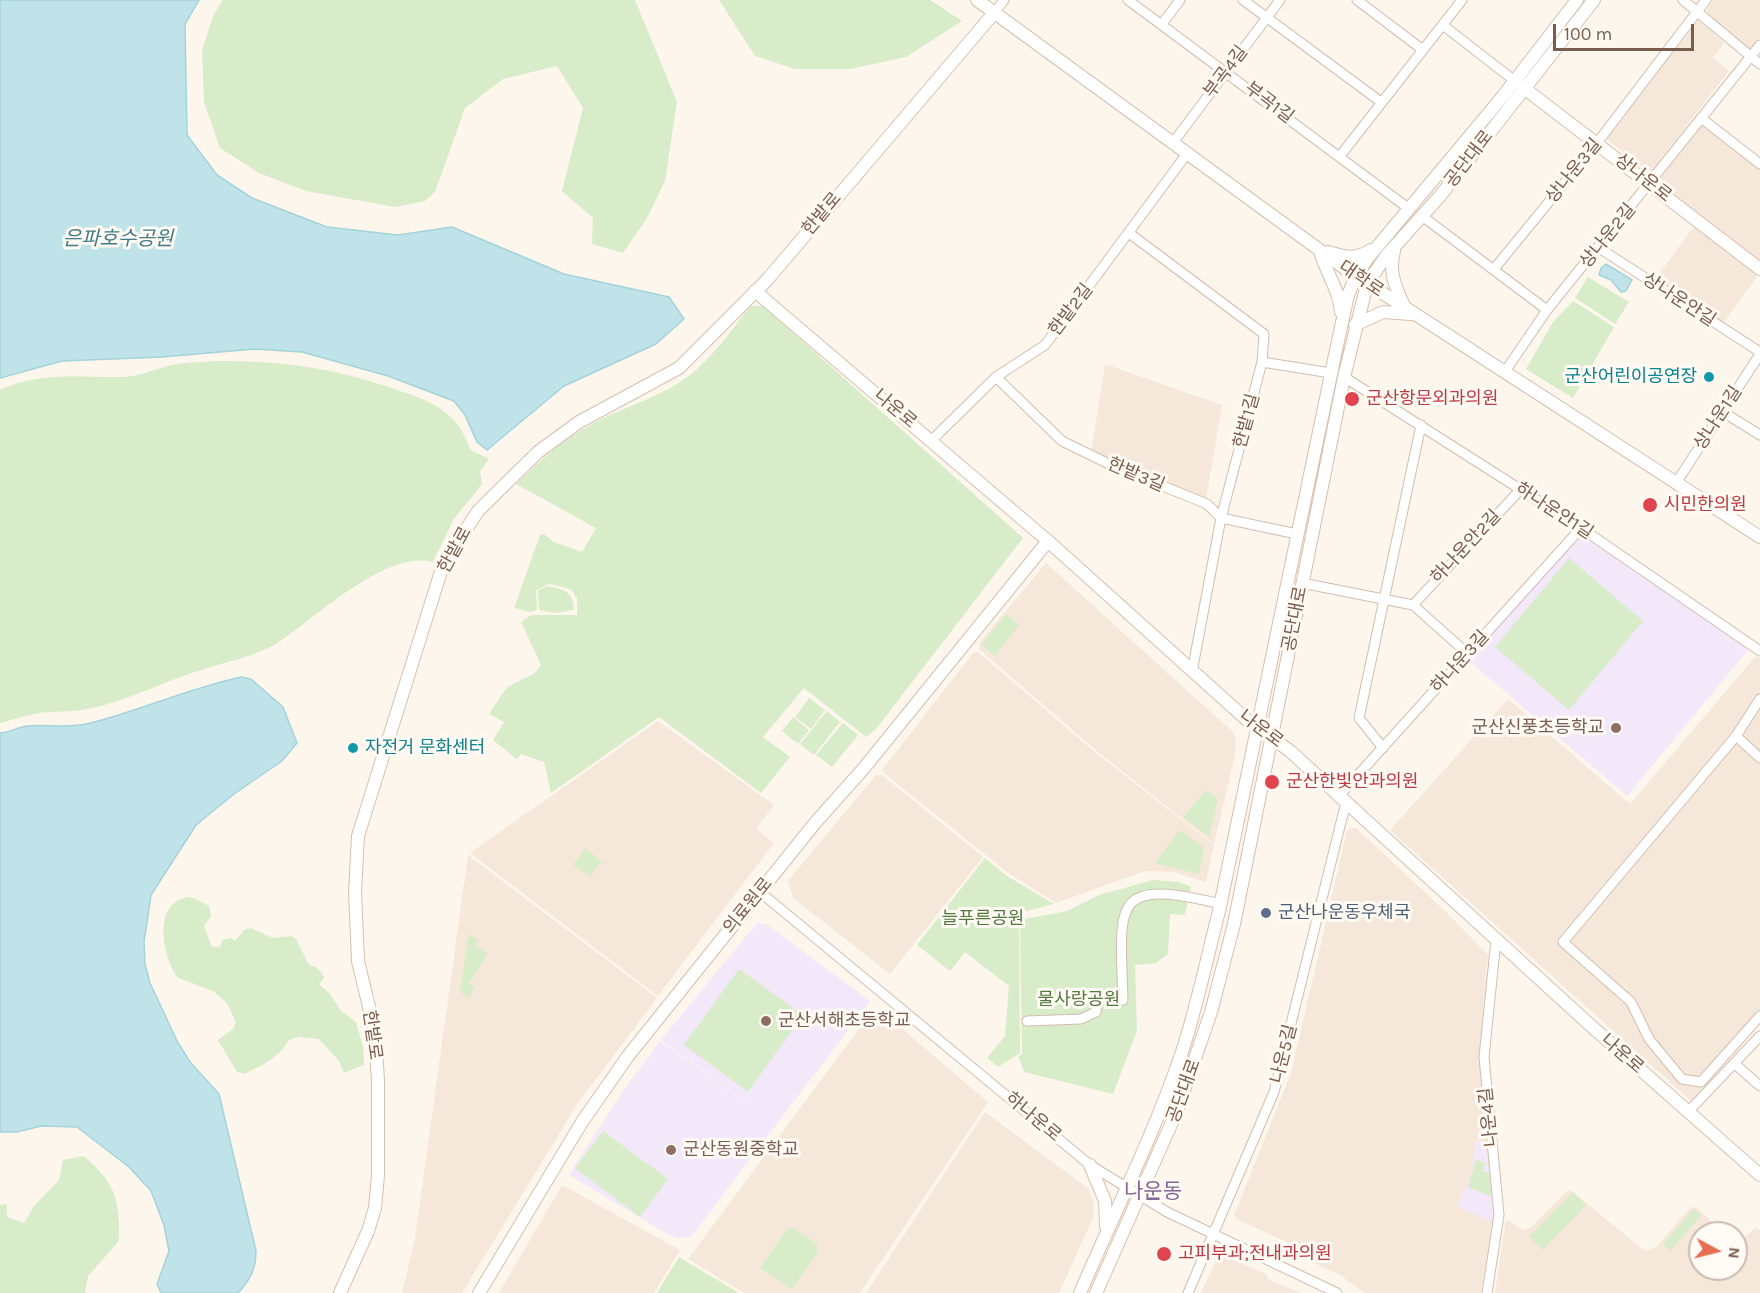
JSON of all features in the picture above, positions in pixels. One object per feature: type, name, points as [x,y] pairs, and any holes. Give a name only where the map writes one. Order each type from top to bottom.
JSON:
[{"type":"street","name":"대학로","points":[[978,0],[1186,155],[1367,284],[1760,537]]},
{"type":"street","points":[[994,13],[1004,0]]},
{"type":"street","name":"부곡1길","points":[[1128,0],[1408,208]]},
{"type":"street","points":[[1161,24],[1180,0]]},
{"type":"street","points":[[1243,0],[1381,102]]},
{"type":"street","name":"부곡4길","points":[[1172,144],[1280,0]]},
{"type":"street","points":[[1357,0],[1423,50]]},
{"type":"street","points":[[1340,156],[1444,26],[1462,0]]},
{"type":"street","name":"공단대로","points":[[1097,1293],[1177,1111],[1219,984],[1234,924],[1344,377],[1355,325],[1367,284],[1397,244],[1422,216],[1519,84],[1577,0]]},
{"type":"street","name":"공단대로","points":[[1078,1293],[1155,1124],[1182,1051],[1221,904],[1331,373],[1342,323],[1356,276],[1408,208],[1594,0]]},
{"type":"street","points":[[1683,0],[1760,64]]},
{"type":"street","name":"상나운3길","points":[[1494,269],[1597,143],[1706,0]]},
{"type":"street","name":"한밭로","points":[[340,1293],[368,1231],[375,1208],[378,1175],[378,1081],[375,1032],[358,961],[355,892],[358,836],[443,565],[471,520],[516,471],[579,422],[679,368],[755,291],[994,13]]},
{"type":"street","points":[[1444,26],[1519,84]]},
{"type":"street","name":"상나운2길","points":[[1504,373],[1547,310],[1760,45]]},
{"type":"street","name":"상나운로","points":[[1519,84],[1651,183],[1760,269]]},
{"type":"street","points":[[1701,118],[1760,165]]},
{"type":"street","name":"한밭2길","points":[[932,440],[996,377],[1046,345],[1186,155]]},
{"type":"street","points":[[1422,216],[1547,310]]},
{"type":"street","name":"한밭1길","points":[[1130,233],[1264,334],[1262,362],[1221,518],[1192,672]]},
{"type":"street","points":[[1317,249],[1344,257],[1361,257],[1379,244]]},
{"type":"street","points":[[1355,325],[1383,312],[1409,311],[1394,284],[1390,264],[1397,244]]},
{"type":"street","name":"상나운안길","points":[[1599,248],[1760,353]]},
{"type":"street","points":[[1317,249],[1326,273],[1336,286],[1342,323]]},
{"type":"street","name":"나운로","points":[[755,291],[932,440],[1048,541],[1192,672],[1343,799],[1496,940],[1760,1175]]},
{"type":"street","name":"상나운1길","points":[[1676,483],[1760,353]]},
{"type":"street","points":[[1262,362],[1331,373]]},
{"type":"street","name":"한밭3길","points":[[996,377],[1062,441],[1111,465],[1207,504],[1221,518],[1297,534]]},
{"type":"street","name":"하나운안1길","points":[[1344,377],[1581,528],[1760,651]]},
{"type":"street","points":[[1723,412],[1760,435]]},
{"type":"street","points":[[1383,748],[1359,718],[1420,425]]},
{"type":"street","name":"하나운안2길","points":[[1413,605],[1520,490]]},
{"type":"street","name":"하나운3길","points":[[1343,799],[1383,748],[1581,528]]},
{"type":"street","name":"의료원로","points":[[479,1293],[582,1122],[628,1056],[1048,541]]},
{"type":"street","points":[[1302,583],[1413,605],[1468,654]]},
{"type":"street","points":[[1760,699],[1736,736],[1563,942],[1631,1002],[1649,1039],[1682,1079],[1701,1082],[1760,1016]]},
{"type":"street","points":[[1736,736],[1760,758]]},
{"type":"street","name":"나운5길","points":[[1188,1293],[1257,1137],[1279,1076],[1343,799]]},
{"type":"street","name":"하나운로","points":[[760,892],[986,1076],[1090,1165],[1167,1212],[1337,1293]]},
{"type":"street","points":[[1027,1021],[1081,1019],[1096,1012],[1097,1000],[1123,1000],[1121,924],[1127,907],[1140,895],[1167,892],[1221,904]]},
{"type":"street","name":"나운4길","points":[[1487,1293],[1498,1215],[1484,1057],[1496,940]]},
{"type":"street","points":[[1689,1112],[1760,1036]]},
{"type":"street","points":[[1735,1064],[1760,1086]]},
{"type":"street","points":[[1090,1165],[1104,1201],[1107,1222],[1104,1237]]},
{"type":"shaded area","points":[[1714,0],[1760,0],[1760,37],[1752,47],[1745,48],[1708,18],[1707,9]]},
{"type":"shaded area","points":[[1698,20],[1724,43],[1713,58],[1729,71],[1650,173],[1605,138]]},
{"type":"shaded area","points":[[1701,122],[1760,169],[1760,262],[1662,186],[1661,177]]},
{"type":"shaded area","points":[[1695,225],[1758,275],[1722,325],[1656,278]]},
{"type":"shaded area","points":[[1105,364],[1222,405],[1206,500],[1091,454]]},
{"type":"shaded area","name":"군산신풍초등학교","points":[[1580,533],[1749,649],[1627,796],[1468,660]]},
{"type":"shaded area","points":[[1046,563],[1233,732],[1236,741],[1235,755],[1214,844],[1098,752],[980,650],[979,643]]},
{"type":"shaded area","points":[[978,652],[1096,753],[1214,845],[1206,882],[1172,872],[1145,871],[1056,903],[1008,873],[884,773],[882,770],[973,653]]},
{"type":"shaded area","points":[[1756,656],[1760,659],[1760,1024],[1691,1101],[1390,830],[1508,699],[1630,804]]},
{"type":"shaded area","points":[[658,721],[774,805],[756,829],[774,843],[658,996],[470,853]]},
{"type":"shaded area","points":[[876,775],[882,775],[983,857],[890,974],[793,898],[788,881]]},
{"type":"shaded area","points":[[1356,828],[1445,911],[1488,955],[1479,1058],[1495,1211],[1481,1293],[1365,1293],[1340,1275],[1301,1257],[1300,1248],[1236,1219],[1234,1215],[1291,1073],[1347,831]]},
{"type":"shaded area","points":[[468,855],[657,998],[578,1103],[462,1293],[402,1293],[415,1238]]},
{"type":"shaded area","points":[[757,923],[768,925],[870,1001],[691,1237],[671,1236],[569,1175],[622,1093],[660,1041],[751,1105],[661,1040]]},
{"type":"shaded area","points":[[874,1009],[881,1011],[988,1102],[860,1293],[744,1293],[688,1259]]},
{"type":"shaded area","points":[[985,1112],[1089,1189],[1094,1204],[1093,1218],[1059,1293],[866,1293]]},
{"type":"shaded area","points":[[1477,1140],[1485,1142],[1494,1205],[1492,1222],[1457,1207],[1469,1180]]},
{"type":"shaded area","points":[[562,1185],[680,1250],[654,1293],[499,1293]]},
{"type":"shaded area","points":[[1569,1189],[1645,1251],[1656,1247],[1690,1208],[1696,1207],[1712,1221],[1688,1221],[1688,1281],[1748,1281],[1748,1234],[1756,1227],[1760,1230],[1760,1293],[1495,1293],[1506,1219],[1523,1230],[1530,1228]]},
{"type":"shaded area","points":[[1222,1255],[1266,1274],[1269,1280],[1302,1293],[1201,1293],[1218,1257]]},
{"type":"green space","points":[[223,0],[635,0],[677,102],[665,181],[647,218],[623,253],[592,244],[593,218],[562,191],[583,108],[557,66],[503,79],[465,108],[435,192],[425,201],[395,207],[306,191],[259,173],[220,148],[204,102],[202,51],[213,16]]},
{"type":"green space","points":[[719,0],[930,0],[962,21],[906,57],[850,69],[795,69],[755,56]]},
{"type":"green space","points":[[1588,277],[1629,302],[1615,324],[1575,298]]},
{"type":"green space","points":[[1573,301],[1614,327],[1573,398],[1526,369],[1553,322]]},
{"type":"green space","points":[[751,306],[763,306],[1023,538],[876,729],[866,737],[804,688],[763,737],[790,757],[761,793],[659,717],[551,793],[544,762],[521,754],[517,759],[493,740],[504,722],[489,714],[507,687],[533,674],[541,665],[521,622],[531,615],[577,615],[577,598],[571,589],[549,584],[536,590],[537,610],[530,612],[514,608],[540,535],[544,534],[554,542],[582,552],[596,528],[516,484],[571,437],[605,417],[671,388],[693,373],[711,355]]},
{"type":"green space","points":[[218,361],[264,362],[326,370],[408,393],[424,400],[453,419],[471,450],[489,459],[480,471],[482,484],[454,519],[433,562],[414,561],[373,575],[269,647],[111,703],[77,711],[37,714],[0,723],[0,390],[30,380],[45,378],[123,377],[178,364]]},
{"type":"green space","points":[[1569,558],[1643,621],[1569,710],[1495,647]]},
{"type":"green space","points":[[548,586],[567,592],[572,599],[574,610],[555,613],[539,610],[538,590]]},
{"type":"green space","points":[[1006,614],[1019,625],[995,656],[981,645]]},
{"type":"green space","points":[[809,698],[825,710],[811,729],[795,717]]},
{"type":"green space","points":[[827,711],[840,722],[814,755],[800,744]]},
{"type":"green space","points":[[793,717],[809,730],[798,744],[782,731]]},
{"type":"green space","points":[[843,723],[858,735],[832,767],[816,755]]},
{"type":"green space","points":[[1206,790],[1218,799],[1209,837],[1183,817]]},
{"type":"green space","points":[[1180,830],[1204,848],[1199,874],[1155,863]]},
{"type":"green space","points":[[585,848],[602,861],[590,877],[573,865]]},
{"type":"green space","name":"늘푸른공원","points":[[985,858],[1007,876],[1054,904],[1019,913],[1020,1053],[998,1067],[987,1058],[1005,1036],[1009,986],[965,952],[950,971],[917,945]]},
{"type":"green space","name":"물사랑공원","points":[[1153,880],[1179,882],[1191,887],[1185,915],[1170,914],[1168,954],[1156,963],[1135,965],[1137,1031],[1113,1094],[1024,1072],[1018,1056],[1022,1054],[1020,920],[1067,911],[1099,895]]},
{"type":"green space","points":[[191,897],[209,906],[211,916],[204,926],[212,947],[220,947],[222,940],[231,938],[235,941],[245,929],[251,928],[273,938],[291,936],[296,939],[309,965],[318,969],[323,975],[324,978],[319,984],[330,994],[341,1011],[356,1022],[363,1047],[364,1065],[344,1073],[339,1061],[319,1039],[299,1037],[289,1040],[281,1051],[263,1064],[244,1074],[237,1072],[218,1040],[233,1029],[236,1022],[227,1003],[213,991],[178,978],[168,957],[165,944],[165,918],[170,908],[178,900]]},
{"type":"green space","points":[[469,934],[478,940],[475,945],[488,953],[469,984],[475,988],[469,998],[460,992]]},
{"type":"green space","points":[[739,969],[803,1015],[748,1092],[684,1045]]},
{"type":"green space","points":[[603,1131],[668,1179],[640,1217],[575,1168]]},
{"type":"green space","points":[[84,1156],[103,1176],[114,1194],[117,1203],[119,1241],[88,1276],[85,1293],[0,1293],[0,1205],[7,1204],[7,1217],[24,1223],[34,1206],[59,1180],[63,1160]]},
{"type":"green space","points":[[1476,1160],[1485,1162],[1483,1172],[1489,1173],[1492,1197],[1468,1187]]},
{"type":"green space","points":[[1573,1192],[1586,1205],[1543,1250],[1529,1237]]},
{"type":"green space","points":[[1693,1209],[1701,1215],[1696,1221],[1688,1221],[1688,1230],[1670,1251],[1663,1244]]},
{"type":"green space","points":[[794,1228],[817,1244],[817,1253],[792,1289],[760,1268],[787,1229]]},
{"type":"green space","points":[[679,1257],[739,1293],[657,1293]]},
{"type":"water","name":"은파호수공원","points":[[0,0],[199,0],[185,24],[187,135],[217,175],[252,198],[327,227],[398,235],[452,227],[564,274],[669,297],[684,319],[656,344],[564,386],[487,450],[477,442],[465,415],[454,401],[388,376],[302,352],[255,349],[162,357],[62,361],[0,378]]},
{"type":"water","points":[[1606,264],[1632,280],[1626,291],[1621,292],[1611,280],[1599,275],[1601,268]]},
{"type":"water","points":[[241,677],[251,679],[283,707],[297,743],[282,761],[234,794],[196,825],[151,895],[144,942],[145,964],[150,983],[177,1041],[190,1062],[219,1094],[256,1257],[252,1274],[238,1293],[161,1293],[157,1284],[169,1251],[164,1225],[151,1191],[129,1167],[77,1127],[41,1126],[17,1132],[0,1132],[0,733],[27,726],[75,726],[91,723]]},
{"type":"place","name":"군산어린이공연장","points":[[1709,377]]},
{"type":"place","name":"군산항문외과의원","points":[[1352,399]]},
{"type":"place","name":"시민한의원","points":[[1650,505]]},
{"type":"place","name":"군산신풍초등학교","points":[[1616,728]]},
{"type":"place","name":"자전거 문화센터","points":[[353,748]]},
{"type":"place","name":"군산한빛안과의원","points":[[1272,782]]},
{"type":"place","name":"군산나운동우체국","points":[[1266,913]]},
{"type":"place","name":"군산서해초등학교","points":[[766,1021]]},
{"type":"place","name":"군산동원중학교","points":[[671,1150]]},
{"type":"place","name":"고피부과;전내과의원","points":[[1164,1254]]},
{"type":"district","name":"나운동","points":[[1153,1192]]}]
